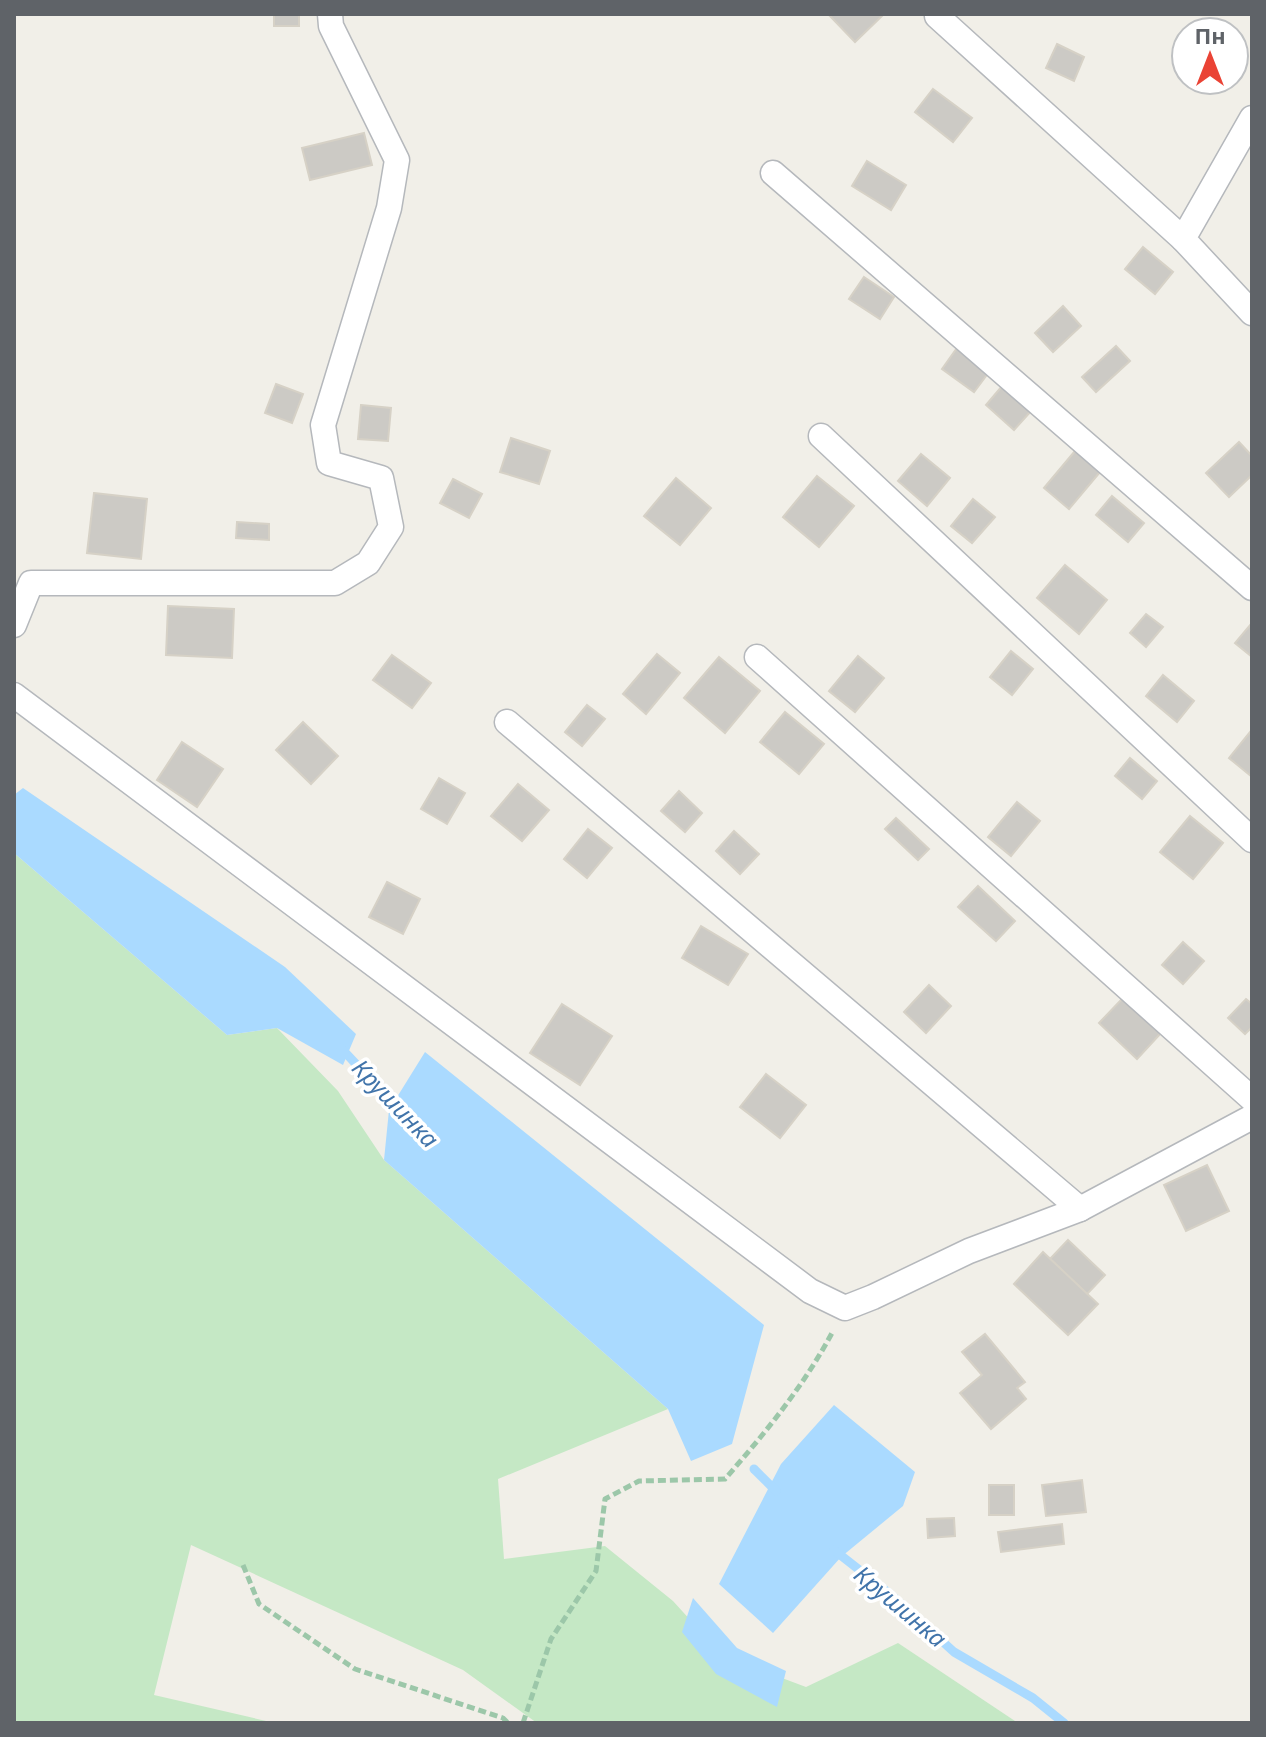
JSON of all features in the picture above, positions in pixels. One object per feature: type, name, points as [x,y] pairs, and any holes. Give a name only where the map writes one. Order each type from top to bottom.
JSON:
[{"type":"street","points":[[14,625],[31,583],[335,583],[368,563],[391,527],[381,478],[329,463],[323,425],[389,208],[397,160],[331,26],[330,14]]},
{"type":"street","points":[[937,16],[1183,239],[1252,313]]},
{"type":"street","points":[[1183,239],[1252,118]]},
{"type":"street","points":[[773,173],[1252,588]]},
{"type":"street","points":[[821,436],[1252,840]]},
{"type":"street","points":[[757,657],[1252,1099]]},
{"type":"street","points":[[14,695],[810,1291],[845,1308],[969,1251],[1080,1209],[1252,1117]]},
{"type":"street","points":[[507,722],[1080,1209]]},
{"type":"path","points":[[523,1723],[551,1639],[596,1571],[605,1499],[639,1481],[725,1479],[773,1423],[823,1349],[845,1308]]},
{"type":"path","points":[[243,1565],[259,1604],[355,1669],[503,1718],[508,1723]]},
{"type":"green space","points":[[14,853],[227,1035],[277,1028],[338,1091],[384,1160],[668,1409],[498,1479],[504,1559],[605,1546],[673,1601],[723,1656],[806,1687],[898,1643],[1018,1723],[537,1723],[463,1670],[191,1545],[154,1695],[275,1723],[14,1723]]},
{"type":"water","points":[[23,788],[285,967],[356,1034],[343,1065],[277,1028],[227,1035],[14,853],[14,795]]},
{"type":"water","points":[[425,1052],[764,1325],[732,1444],[691,1461],[668,1409],[384,1160],[389,1110]]},
{"type":"water","points":[[834,1405],[915,1472],[903,1506],[841,1557],[773,1633],[719,1584],[781,1464]]},
{"type":"water","points":[[693,1598],[737,1648],[786,1671],[777,1707],[716,1674],[682,1632]]},
{"type":"building","points":[[274,14],[299,14],[299,26],[274,26]]},
{"type":"building","points":[[828,14],[884,14],[855,42]]},
{"type":"building","points":[[1057,44],[1084,57],[1074,81],[1046,68]]},
{"type":"building","points":[[933,89],[972,118],[953,142],[915,112]]},
{"type":"building","points":[[364,133],[372,165],[310,180],[302,148]]},
{"type":"building","points":[[867,161],[906,185],[891,210],[852,186]]},
{"type":"building","points":[[1143,247],[1173,272],[1155,294],[1125,269]]},
{"type":"building","points":[[864,277],[894,297],[880,319],[849,299]]},
{"type":"building","points":[[1063,306],[1081,326],[1053,352],[1035,333]]},
{"type":"building","points":[[1116,346],[1130,361],[1096,392],[1082,377]]},
{"type":"building","points":[[957,348],[989,372],[974,392],[942,369]]},
{"type":"building","points":[[276,384],[303,394],[292,423],[265,413]]},
{"type":"building","points":[[1003,385],[1032,410],[1014,430],[986,405]]},
{"type":"building","points":[[361,405],[391,408],[388,441],[358,439]]},
{"type":"building","points":[[511,438],[550,451],[539,484],[500,472]]},
{"type":"building","points":[[1239,442],[1252,456],[1252,475],[1229,497],[1206,473]]},
{"type":"building","points":[[1075,451],[1100,472],[1069,509],[1044,488]]},
{"type":"building","points":[[921,454],[950,478],[927,506],[898,481]]},
{"type":"building","points":[[817,476],[854,506],[819,547],[783,517]]},
{"type":"building","points":[[676,478],[711,508],[680,545],[644,516]]},
{"type":"building","points":[[453,479],[482,494],[469,518],[440,503]]},
{"type":"building","points":[[94,493],[147,499],[141,559],[87,553]]},
{"type":"building","points":[[1112,496],[1144,523],[1128,542],[1096,515]]},
{"type":"building","points":[[973,499],[995,517],[972,543],[951,526]]},
{"type":"building","points":[[237,522],[269,524],[269,540],[236,538]]},
{"type":"building","points":[[1065,565],[1107,600],[1079,634],[1037,598]]},
{"type":"building","points":[[168,606],[234,609],[232,658],[166,655]]},
{"type":"building","points":[[1146,614],[1163,627],[1146,647],[1130,633]]},
{"type":"building","points":[[1252,625],[1252,657],[1235,643]]},
{"type":"building","points":[[1011,651],[1033,669],[1012,695],[990,677]]},
{"type":"building","points":[[657,654],[680,673],[646,714],[623,694]]},
{"type":"building","points":[[392,655],[431,683],[412,708],[373,680]]},
{"type":"building","points":[[858,656],[884,678],[855,712],[829,691]]},
{"type":"building","points":[[719,657],[760,691],[725,733],[684,698]]},
{"type":"building","points":[[1163,675],[1194,701],[1177,722],[1146,696]]},
{"type":"building","points":[[587,705],[605,719],[582,746],[565,732]]},
{"type":"building","points":[[785,712],[824,744],[799,774],[760,742]]},
{"type":"building","points":[[303,722],[338,756],[311,784],[276,750]]},
{"type":"building","points":[[1250,732],[1252,734],[1252,777],[1229,758]]},
{"type":"building","points":[[182,742],[223,769],[197,807],[157,780]]},
{"type":"building","points":[[1130,758],[1157,781],[1142,799],[1115,776]]},
{"type":"building","points":[[439,778],[465,793],[447,824],[421,809]]},
{"type":"building","points":[[518,784],[549,810],[522,841],[491,816]]},
{"type":"building","points":[[679,791],[702,813],[685,832],[661,811]]},
{"type":"building","points":[[1017,802],[1040,821],[1011,856],[988,837]]},
{"type":"building","points":[[1190,816],[1223,843],[1193,879],[1160,852]]},
{"type":"building","points":[[896,818],[929,849],[918,860],[885,829]]},
{"type":"building","points":[[588,829],[612,848],[587,878],[564,859]]},
{"type":"building","points":[[734,831],[759,854],[740,874],[716,851]]},
{"type":"building","points":[[387,882],[420,899],[403,934],[369,917]]},
{"type":"building","points":[[978,886],[1015,921],[996,941],[958,907]]},
{"type":"building","points":[[701,926],[748,954],[728,985],[682,958]]},
{"type":"building","points":[[1183,942],[1204,961],[1183,984],[1162,965]]},
{"type":"building","points":[[929,985],[951,1006],[926,1033],[904,1012]]},
{"type":"building","points":[[1123,998],[1161,1033],[1137,1059],[1099,1023]]},
{"type":"building","points":[[1246,999],[1252,1004],[1252,1027],[1245,1034],[1228,1018]]},
{"type":"building","points":[[562,1004],[612,1036],[580,1085],[530,1053]]},
{"type":"building","points":[[766,1074],[806,1105],[780,1138],[740,1107]]},
{"type":"building","points":[[1207,1165],[1229,1211],[1186,1231],[1164,1185]]},
{"type":"building","points":[[1068,1240],[1105,1275],[1087,1294],[1050,1259]]},
{"type":"building","points":[[1043,1252],[1098,1304],[1068,1335],[1014,1284]]},
{"type":"building","points":[[985,1334],[1025,1382],[1017,1388],[1026,1399],[991,1429],[960,1393],[982,1375],[962,1352]]},
{"type":"building","points":[[1082,1480],[1086,1512],[1046,1516],[1042,1485]]},
{"type":"building","points":[[989,1485],[1014,1485],[1014,1515],[989,1515]]},
{"type":"building","points":[[954,1518],[955,1536],[928,1538],[927,1519]]},
{"type":"building","points":[[1062,1524],[1064,1544],[1001,1552],[998,1532]]},
{"type":"waterway","name":"Крушинка","points":[[341,1048],[399,1110]]},
{"type":"waterway","name":"Крушинка","points":[[754,1469],[776,1491]]},
{"type":"waterway","name":"Крушинка","points":[[834,1550],[890,1594],[954,1652],[1033,1698],[1064,1723]]}]
